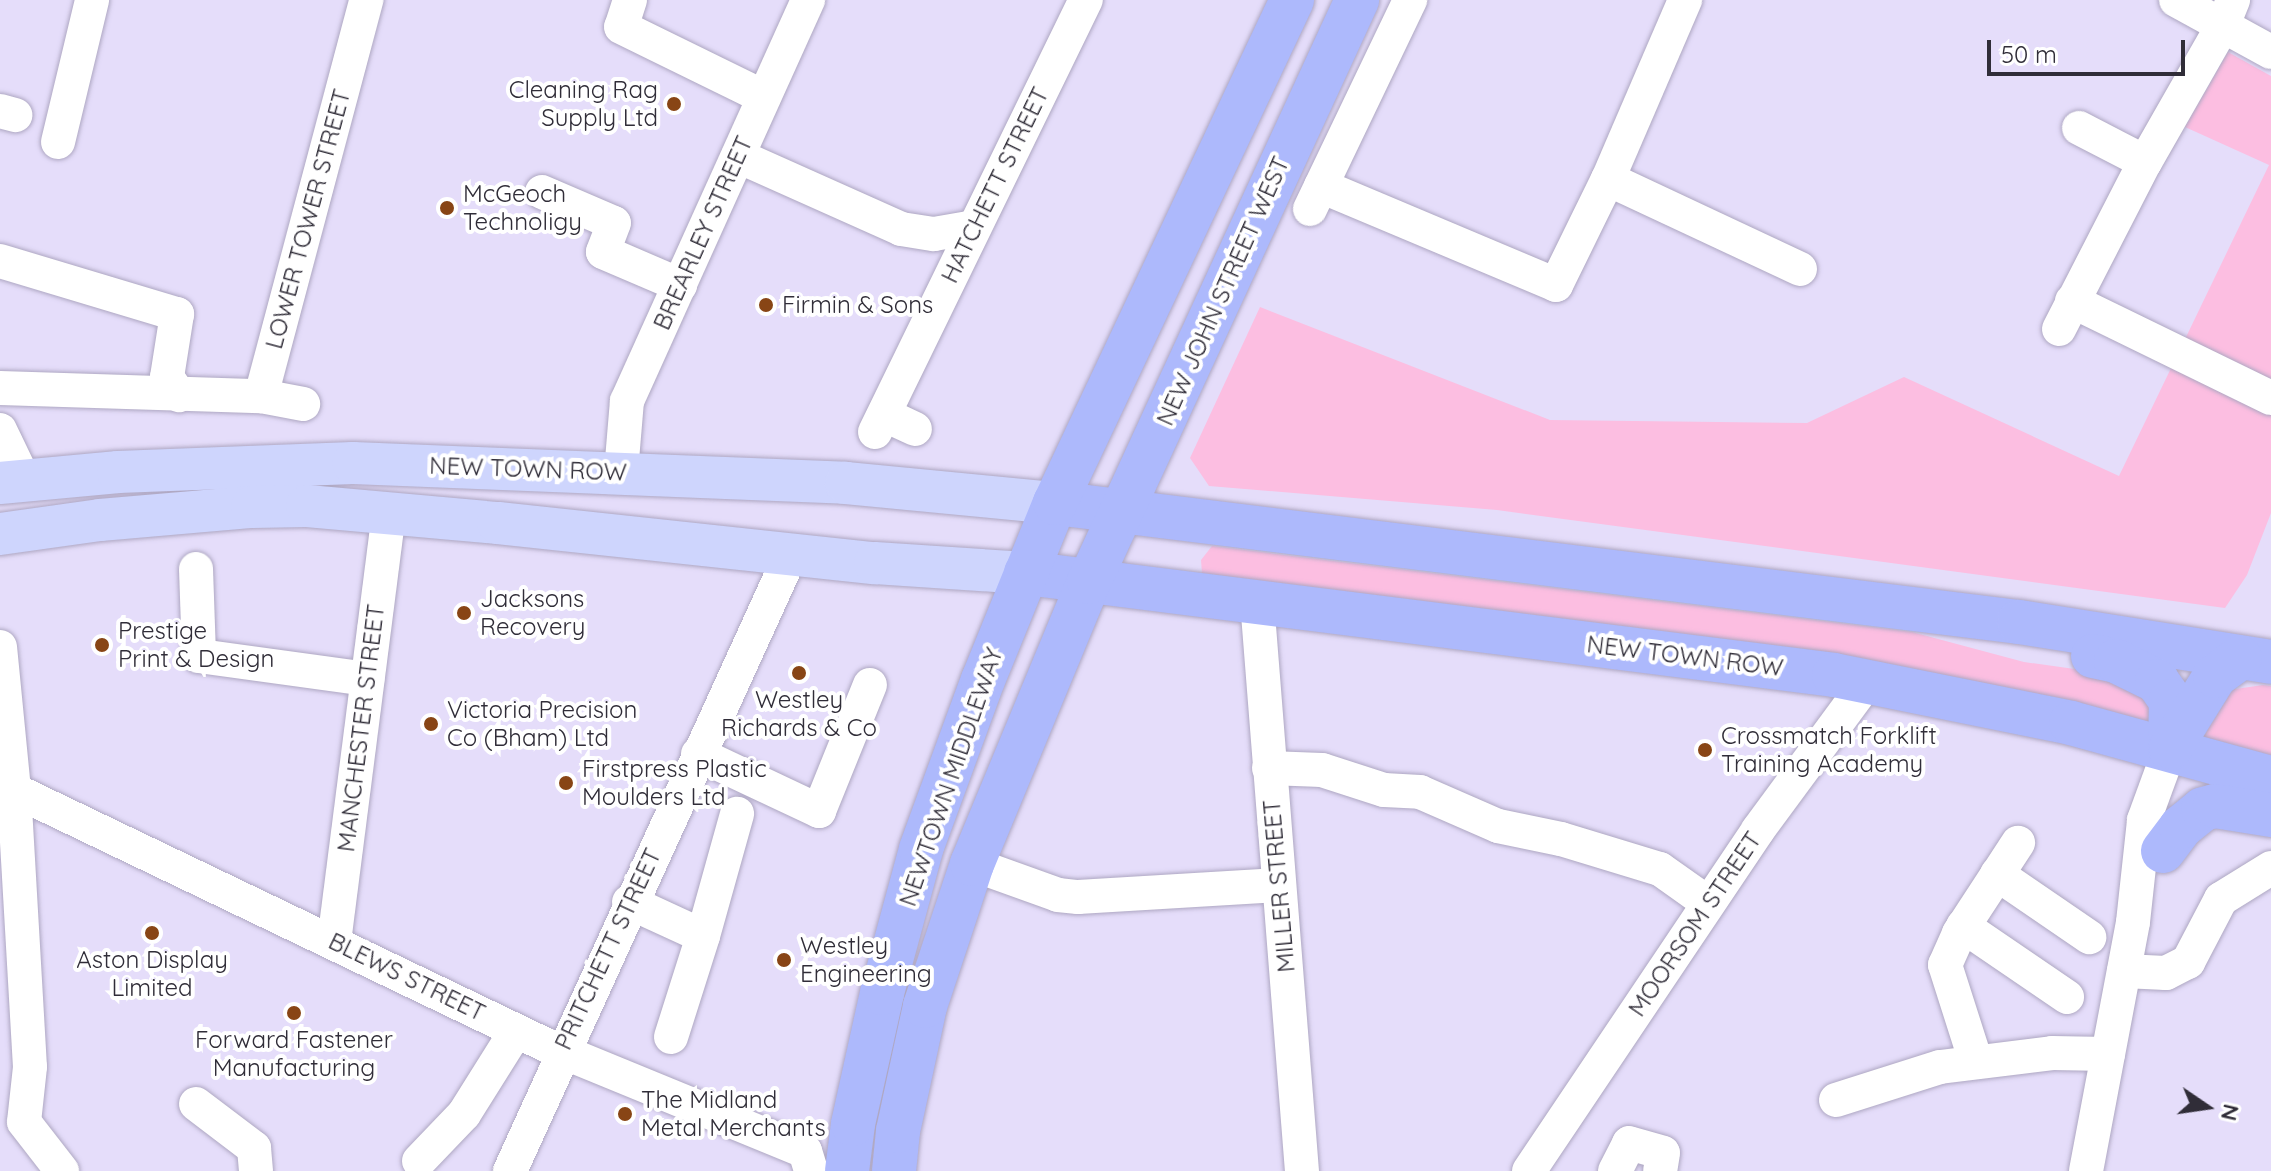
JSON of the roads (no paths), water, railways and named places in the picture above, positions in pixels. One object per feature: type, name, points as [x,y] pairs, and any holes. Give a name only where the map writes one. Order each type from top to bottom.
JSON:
[{"type":"highway","points":[[1026,573],[1055,503],[1292,0]]},
{"type":"highway","name":"NEW JOHN STREET WEST","points":[[1089,582],[1357,0]]},
{"type":"highway","points":[[1055,503],[1125,509],[1911,608],[2255,660]]},
{"type":"highway","name":"NEW TOWN ROW","points":[[1026,573],[1868,681],[2071,723],[2271,778]]},
{"type":"highway","name":"NEWTOWN MIDDLEWAY","points":[[847,1171],[853,1124],[879,1008],[921,849],[1026,573]]},
{"type":"highway","name":"NEWTOWN MIDDLEWAY","points":[[894,1171],[898,1131],[925,1006],[972,864],[1089,582]]},
{"type":"highway","points":[[1911,608],[1993,637],[2116,661],[2157,681],[2171,701],[2170,749]]},
{"type":"highway","points":[[2170,749],[2215,676],[2255,660]]},
{"type":"highway","points":[[2163,851],[2181,827],[2203,809],[2215,806],[2271,815]]},
{"type":"main road","name":"NEW TOWN ROW","points":[[8,462],[118,472],[353,463],[621,472],[846,483],[1055,503]]},
{"type":"main road","points":[[243,468],[387,497],[389,513]]},
{"type":"main road","points":[[0,534],[100,520],[252,507],[307,506],[908,566],[1026,573]]},
{"type":"street","points":[[58,142],[92,0]]},
{"type":"street","points":[[630,0],[621,27],[764,97]]},
{"type":"street","name":"BREARLEY STREET","points":[[621,472],[627,401],[808,0]]},
{"type":"street","name":"HATCHETT STREET","points":[[892,425],[974,227],[1086,0]]},
{"type":"street","points":[[1410,0],[1316,198],[1556,285],[1608,179],[1685,0]]},
{"type":"street","points":[[2176,0],[2228,12],[2271,52]]},
{"type":"street","name":"LOWER TOWER STREET","points":[[261,396],[357,2]]},
{"type":"street","points":[[2228,12],[2065,315],[2271,398]]},
{"type":"street","points":[[2079,128],[2145,162]]},
{"type":"street","points":[[738,156],[901,229],[934,234],[974,227]]},
{"type":"street","points":[[1608,179],[1800,269]]},
{"type":"street","points":[[542,192],[614,223],[603,252],[680,285]]},
{"type":"street","points":[[0,261],[177,314],[167,377],[179,395]]},
{"type":"street","points":[[0,388],[261,396],[303,404]]},
{"type":"street","name":"MANCHESTER STREET","points":[[334,942],[389,513]]},
{"type":"street","name":"PRITCHETT STREET","points":[[510,1171],[561,1051],[791,554]]},
{"type":"street","points":[[196,569],[199,656],[367,679]]},
{"type":"street","name":"MILLER STREET","points":[[1257,601],[1302,1171]]},
{"type":"street","points":[[0,647],[14,790],[8,845],[30,1067],[24,1122],[62,1171]]},
{"type":"street","name":"MOORSOM STREET","points":[[1529,1171],[1758,830],[1868,681]]},
{"type":"street","points":[[698,754],[819,811],[870,685]]},
{"type":"street","points":[[2133,922],[2163,851],[2173,806],[2170,749]]},
{"type":"street","points":[[2086,1171],[2133,922],[2144,820],[2170,749]]},
{"type":"street","points":[[1269,768],[1322,770],[1384,790],[1420,792],[1498,826],[1561,839],[1660,869],[1708,903]]},
{"type":"street","name":"BLEWS STREET","points":[[14,790],[516,1031],[808,1161]]},
{"type":"street","points":[[671,1037],[737,814]]},
{"type":"street","points":[[1976,1062],[1945,965],[1963,926],[2018,843]]},
{"type":"street","points":[[972,864],[1058,895],[1094,897],[1279,885]]},
{"type":"street","points":[[2124,971],[2166,973],[2188,962],[2221,899],[2256,889],[2271,868]]},
{"type":"street","points":[[1997,874],[2089,937]]},
{"type":"street","points":[[629,902],[703,936]]},
{"type":"street","points":[[1963,926],[2067,997]]},
{"type":"street","points":[[419,1161],[464,1114],[516,1031]]},
{"type":"street","points":[[1836,1100],[1940,1067],[2052,1053],[2108,1054]]},
{"type":"street","points":[[196,1104],[254,1148],[256,1171]]},
{"type":"street","points":[[1615,1171],[1629,1143],[1663,1153],[1660,1171]]},
{"type":"place","name":"Cleaning Rag Supply Ltd","points":[[674,104]]},
{"type":"place","name":"McGeoch Technoligy","points":[[447,208]]},
{"type":"place","name":"Firmin & Sons","points":[[766,305]]},
{"type":"place","name":"Jacksons Recovery","points":[[464,613]]},
{"type":"place","name":"Prestige Print & Design","points":[[102,645]]},
{"type":"place","name":"Westley Richards & Co","points":[[799,673]]},
{"type":"place","name":"Victoria Precision Co (Bham) Ltd","points":[[431,724]]},
{"type":"place","name":"Crossmatch Forklift Training Academy","points":[[1705,750]]},
{"type":"place","name":"Firstpress Plastic Moulders Ltd","points":[[566,783]]},
{"type":"place","name":"Aston Display Limited","points":[[152,933]]},
{"type":"place","name":"Westley Engineering","points":[[784,960]]},
{"type":"place","name":"Forward Fastener Manufacturing","points":[[294,1013]]},
{"type":"place","name":"The Midland Metal Merchants","points":[[625,1114]]}]
